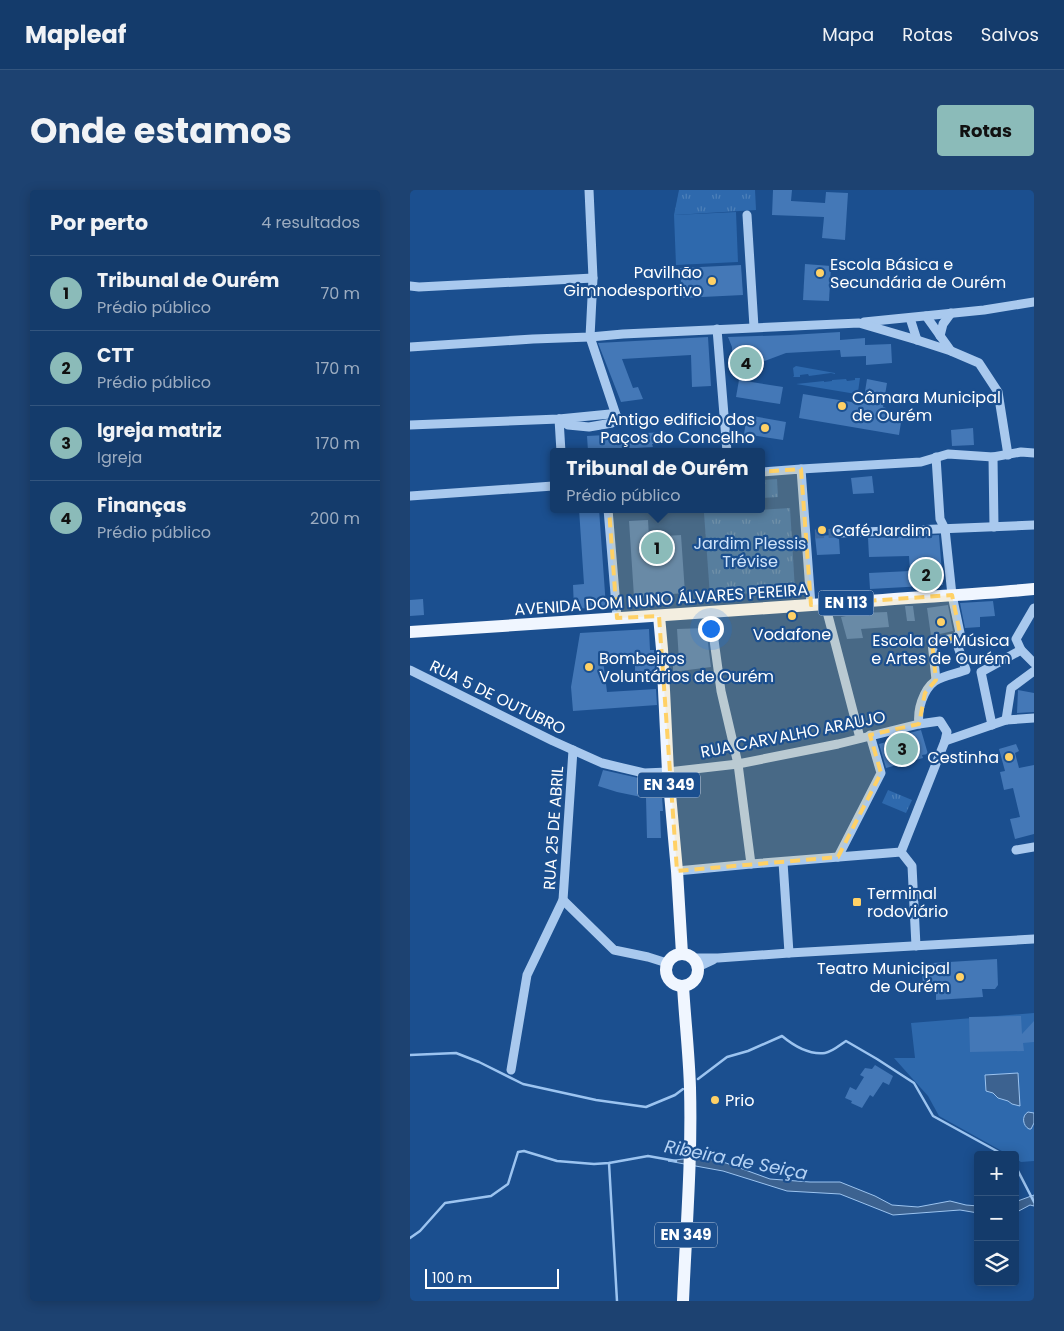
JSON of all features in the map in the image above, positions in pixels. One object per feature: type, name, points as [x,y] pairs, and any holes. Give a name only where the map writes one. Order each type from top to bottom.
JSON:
[{"type":"main road","name":"AVENIDA DOM NUNO ÁLVARES PEREIRA","points":[[410,632],[1034,589]]},
{"type":"main road","name":"EN 349","points":[[659,616],[668,772],[677,871],[691,959]]},
{"type":"main road","points":[[673,956],[691,959],[697,976],[692,983],[683,986],[673,983],[667,974],[668,964],[673,956]]},
{"type":"main road","name":"EN 349","points":[[683,986],[690,1088],[690,1170],[683,1301]]},
{"type":"street","points":[[410,425],[616,415],[590,337],[593,278],[589,190]]},
{"type":"street","points":[[747,215],[754,327]]},
{"type":"street","points":[[410,286],[593,278]]},
{"type":"street","points":[[410,347],[623,334],[859,323],[984,310],[1034,302]]},
{"type":"street","points":[[940,336],[943,324],[951,313]]},
{"type":"street","points":[[926,316],[951,351]]},
{"type":"street","points":[[910,318],[917,340]]},
{"type":"street","points":[[859,323],[951,351],[980,363],[998,392],[1008,455]]},
{"type":"street","points":[[718,329],[726,448]]},
{"type":"street","points":[[559,419],[561,448]]},
{"type":"street","points":[[765,472],[921,462],[948,454],[993,457],[1021,452],[1034,453]]},
{"type":"street","points":[[936,457],[940,519],[945,529],[952,594],[960,633],[955,638],[932,642],[936,680]]},
{"type":"street","points":[[993,457],[994,527]]},
{"type":"street","points":[[801,470],[810,534],[811,605]]},
{"type":"street","points":[[410,496],[550,486]]},
{"type":"street","points":[[608,513],[617,618]]},
{"type":"street","points":[[839,533],[1034,525]]},
{"type":"street","points":[[825,604],[860,738]]},
{"type":"street","points":[[1034,608],[1016,639],[1021,650],[1034,663]]},
{"type":"street","points":[[710,611],[721,691],[738,764],[751,864]]},
{"type":"street","points":[[955,638],[966,670]]},
{"type":"street","points":[[919,724],[918,716],[925,693],[936,680],[966,670],[981,672],[1021,650]]},
{"type":"street","name":"RUA 5 DE OUTUBRO","points":[[410,670],[574,750]]},
{"type":"street","points":[[1006,720],[1011,688],[1034,671]]},
{"type":"street","points":[[981,672],[992,725]]},
{"type":"street","points":[[901,852],[945,741],[1006,720],[1034,718]]},
{"type":"street","name":"RUA CARVALHO ARAUJO","points":[[574,750],[602,762],[644,773],[738,764],[940,721],[947,732],[945,741]]},
{"type":"street","points":[[838,857],[881,773],[870,736]]},
{"type":"street","name":"RUA 25 DE ABRIL","points":[[574,750],[562,900],[614,950],[648,957],[668,964]]},
{"type":"street","points":[[1016,850],[1034,847]]},
{"type":"street","points":[[677,871],[901,852]]},
{"type":"street","points":[[901,852],[912,866],[916,946]]},
{"type":"street","points":[[783,862],[789,953]]},
{"type":"street","points":[[511,1070],[527,975],[562,900]]},
{"type":"street","points":[[691,959],[707,962],[718,958],[789,953],[1034,939]]},
{"type":"highlighted area","points":[[801,469],[811,605],[952,595],[960,633],[955,638],[932,642],[936,680],[925,693],[919,724],[870,735],[881,773],[838,857],[677,871],[659,616],[617,618],[607,482]]},
{"type":"green space","points":[[679,190],[755,190],[756,210],[674,215]]},
{"type":"green space","points":[[736,212],[738,262],[676,265],[674,215]]},
{"type":"green space","points":[[796,366],[835,374],[809,376],[808,374],[793,377],[793,368]]},
{"type":"green space","points":[[855,378],[860,378],[856,394],[796,384],[846,379],[847,381],[855,380]]},
{"type":"green space","points":[[777,479],[778,497],[765,498],[765,480]]},
{"type":"green space","name":"Jardim Plessis Trévise","points":[[790,508],[795,590],[710,596],[704,513],[765,513],[765,509]]},
{"type":"green space","points":[[888,790],[912,800],[906,813],[882,803]]},
{"type":"green space","points":[[1034,1013],[1034,1161],[1021,1162],[1019,1161],[1019,1151],[1002,1151],[939,1116],[928,1096],[894,1058],[915,1058],[911,1023]]},
{"type":"shaded area","points":[[1018,1073],[1020,1106],[998,1098],[993,1093],[986,1091],[985,1075]]},
{"type":"shaded area","points":[[1028,1112],[1034,1113],[1034,1123],[1031,1129],[1025,1126],[1024,1121],[1024,1116]]},
{"type":"shaded area","points":[[698,1157],[726,1163],[770,1179],[840,1182],[892,1205],[918,1207],[950,1201],[974,1206],[974,1212],[960,1210],[893,1215],[840,1194],[787,1191],[723,1171],[668,1161]]},
{"type":"shaded area","points":[[1034,1195],[1034,1206],[1030,1205],[1019,1211],[1019,1201]]},
{"type":"building","points":[[773,190],[792,190],[791,201],[825,203],[826,192],[848,193],[845,240],[822,238],[824,217],[772,215]]},
{"type":"building","points":[[805,264],[831,266],[829,301],[803,300]]},
{"type":"building","name":"Pavilhão Gimnodesportivo","points":[[741,265],[743,295],[682,298],[680,268]]},
{"type":"building","points":[[840,332],[840,340],[865,338],[865,345],[891,344],[892,363],[866,365],[866,356],[841,357],[840,350],[786,353],[733,373],[732,347],[728,337]]},
{"type":"building","points":[[708,337],[711,386],[692,387],[691,355],[622,359],[633,388],[638,387],[643,399],[621,402],[598,343]]},
{"type":"building","name":"Câmara Municipal de Ourém","points":[[867,379],[887,383],[883,407],[886,408],[885,413],[902,416],[899,435],[799,418],[803,394],[863,404]]},
{"type":"building","points":[[739,380],[783,387],[780,404],[736,397]]},
{"type":"building","name":"Antigo edificio dos Paços do Concelho","points":[[747,415],[786,422],[783,440],[744,434]]},
{"type":"building","points":[[973,428],[974,445],[952,446],[951,430]]},
{"type":"building","points":[[666,432],[666,444],[652,444],[653,447],[637,448],[588,448],[587,436]]},
{"type":"building","points":[[872,476],[874,493],[853,494],[851,478]]},
{"type":"building","points":[[579,513],[599,513],[606,607],[574,609],[573,585],[584,584]]},
{"type":"building","points":[[648,520],[649,537],[681,535],[685,593],[634,597],[629,521]]},
{"type":"building","points":[[833,535],[839,539],[840,554],[817,555],[815,536]]},
{"type":"building","points":[[939,535],[943,585],[870,589],[869,573],[910,571],[909,556],[869,557],[868,538]]},
{"type":"building","points":[[423,599],[424,615],[410,616],[410,600]]},
{"type":"building","points":[[993,601],[995,616],[980,617],[980,627],[965,628],[960,603]]},
{"type":"building","name":"Escola de Música e Artes de Ourém","points":[[948,605],[953,631],[931,636],[927,608]]},
{"type":"building","points":[[905,606],[913,606],[915,621],[907,621]]},
{"type":"building","points":[[887,612],[889,627],[861,629],[863,638],[847,639],[841,617],[861,613]]},
{"type":"building","points":[[706,628],[711,667],[673,672],[673,661],[679,661],[677,629]]},
{"type":"building","name":"Bombeiros Voluntários de Ourém","points":[[649,629],[650,650],[654,650],[655,674],[635,675],[635,659],[603,660],[607,692],[656,689],[657,705],[573,711],[571,687],[580,633]]},
{"type":"building","points":[[1018,690],[1034,693],[1034,712],[1017,713]]},
{"type":"building","points":[[921,730],[928,754],[922,755],[923,758],[886,768],[879,744],[890,741],[890,738]]},
{"type":"building","points":[[1016,744],[1019,751],[1015,753],[1019,768],[1034,765],[1034,834],[1015,839],[1010,819],[1020,817],[1013,788],[1004,790],[1000,772],[1005,771],[999,749]]},
{"type":"building","points":[[603,770],[661,782],[663,811],[660,811],[661,838],[647,838],[646,798],[598,786]]},
{"type":"building","name":"Teatro Municipal de Ourém","points":[[997,959],[998,985],[995,989],[982,989],[983,997],[936,1000],[936,994],[929,987],[923,987],[922,969],[926,969],[933,963]]},
{"type":"building","points":[[1021,1016],[1022,1034],[1034,1021],[1034,1042],[1023,1043],[1024,1051],[970,1052],[969,1017]]},
{"type":"building","points":[[875,1065],[893,1076],[889,1085],[883,1082],[873,1097],[870,1095],[862,1108],[851,1103],[852,1101],[845,1098],[850,1087],[856,1090],[864,1077],[860,1075],[865,1068],[872,1069]]},
{"type":"waterway","points":[[698,1079],[727,1057],[748,1051],[782,1036],[802,1049],[813,1053],[825,1053],[846,1041],[914,1083],[933,1116],[997,1151]]},
{"type":"waterway","points":[[410,1055],[456,1053],[523,1084],[596,1100],[646,1107],[675,1095],[683,1089]]},
{"type":"waterway","name":"Ribeira de Seiça","points":[[410,1238],[420,1231],[445,1203],[491,1196],[508,1184],[518,1152],[524,1151],[557,1161],[594,1164],[648,1156],[676,1161]]},
{"type":"waterway","points":[[609,1163],[617,1301]]},
{"type":"waterway","points":[[1019,1173],[1034,1202]]},
{"type":"tunnel","points":[[815,534],[839,533]]},
{"type":"place","name":"Escola Básica e Secundária de Ourém","points":[[820,273]]},
{"type":"place","name":"Pavilhão Gimnodesportivo","points":[[712,281]]},
{"type":"place","name":"Finanças","points":[[746,363]]},
{"type":"place","name":"Câmara Municipal de Ourém","points":[[842,406]]},
{"type":"place","name":"Antigo edificio dos Paços do Concelho","points":[[765,428]]},
{"type":"place","name":"Café Jardim","points":[[822,530]]},
{"type":"place","name":"Tribunal de Ourém","points":[[657,548]]},
{"type":"place","name":"CTT","points":[[926,575]]},
{"type":"place","name":"Vodafone","points":[[792,616]]},
{"type":"place","name":"Escola de Música e Artes de Ourém","points":[[941,622]]},
{"type":"place","name":"Bombeiros Voluntários de Ourém","points":[[589,667]]},
{"type":"place","name":"Igreja matriz","points":[[902,749]]},
{"type":"place","name":"Cestinha","points":[[1009,757]]},
{"type":"place","name":"Terminal rodoviário","points":[[857,902]]},
{"type":"place","name":"Teatro Municipal de Ourém","points":[[960,977]]},
{"type":"place","name":"Prio","points":[[715,1100]]}]
